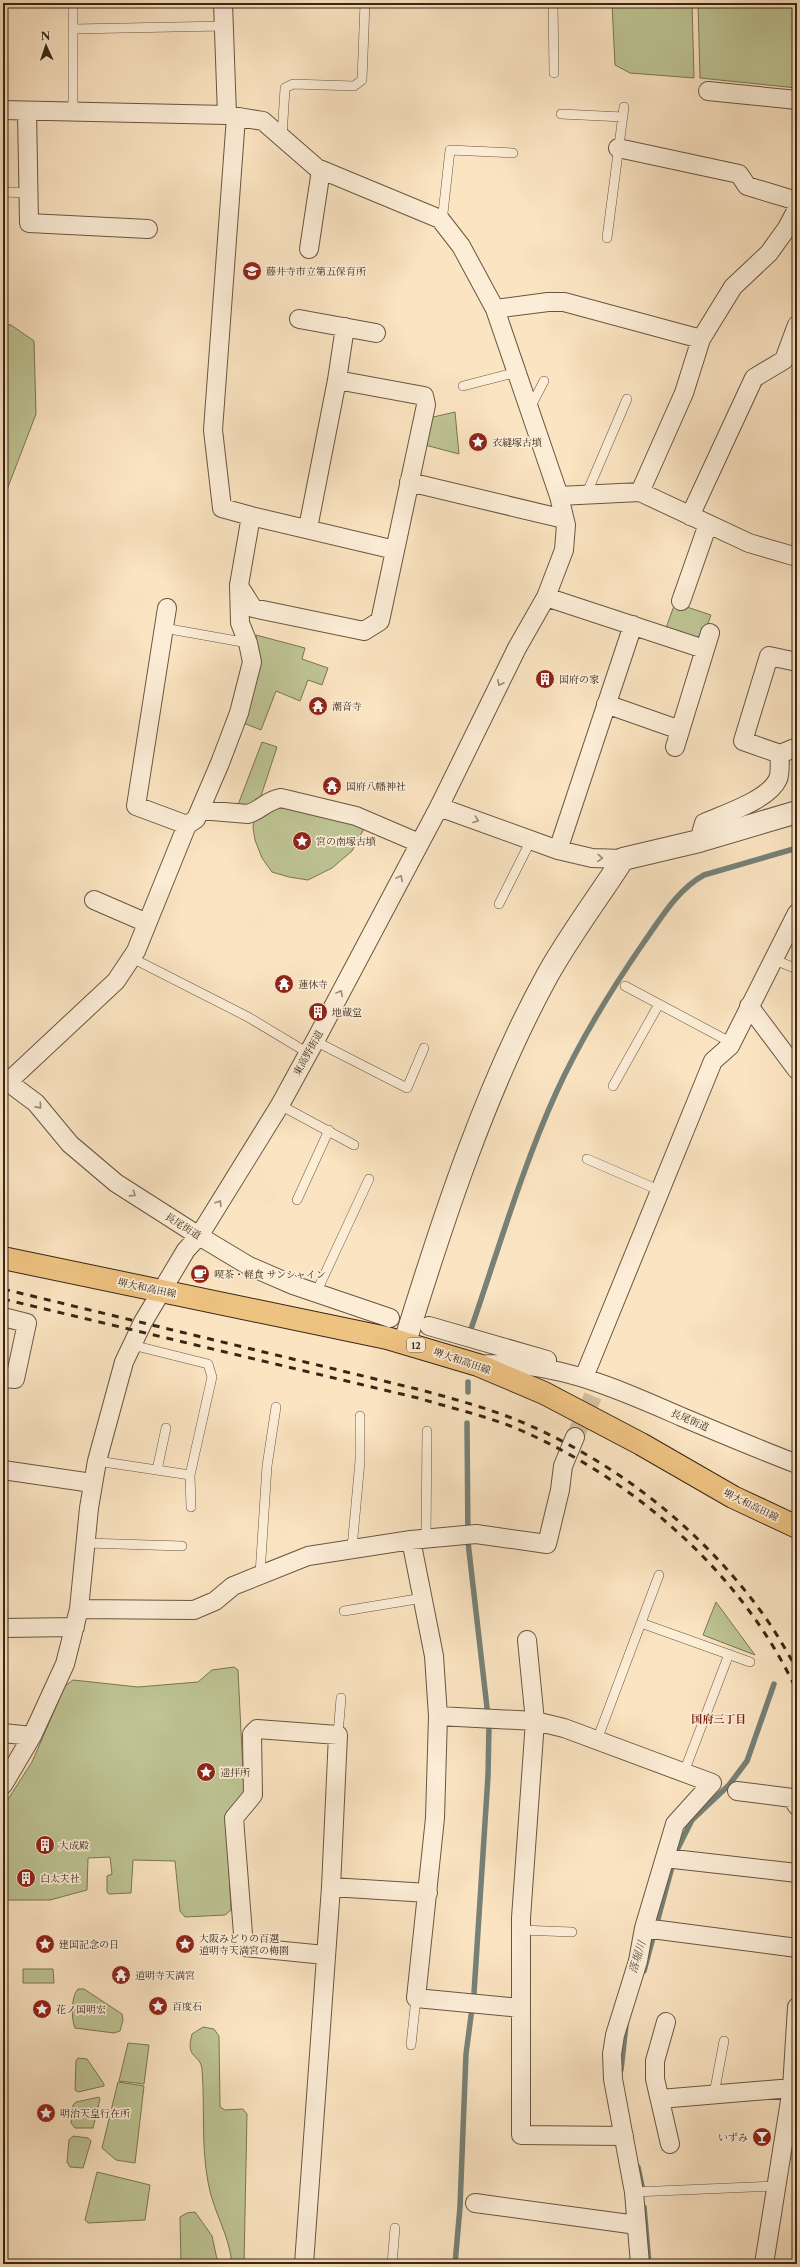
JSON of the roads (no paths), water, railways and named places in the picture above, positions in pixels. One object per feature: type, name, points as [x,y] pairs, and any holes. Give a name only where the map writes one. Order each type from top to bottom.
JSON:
[{"type":"main road","name":"堺大和高田線","points":[[3,1258],[405,1342],[478,1365],[544,1393],[641,1444],[733,1497],[797,1527]]},
{"type":"street","points":[[223,3],[231,116],[212,430],[222,508],[395,550]]},
{"type":"street","points":[[708,91],[797,100]]},
{"type":"street","points":[[3,110],[231,116],[263,121],[321,170],[440,219],[442,222]]},
{"type":"street","points":[[27,111],[29,223],[148,229]]},
{"type":"street","points":[[618,148],[739,174],[747,186],[797,201]]},
{"type":"street","points":[[309,249],[321,170]]},
{"type":"street","points":[[640,492],[684,393],[701,339],[733,287],[769,253],[787,228],[797,209]]},
{"type":"street","name":"東高野街道","points":[[3,1785],[32,1736],[64,1664],[75,1627],[79,1609],[92,1483],[111,1404],[124,1362],[143,1322],[163,1291],[186,1250],[199,1236],[280,1105],[312,1047],[439,807],[517,648],[546,596],[564,550],[564,519],[559,496],[495,309],[461,246],[442,222]]},
{"type":"street","points":[[495,309],[548,302],[564,302],[701,339]]},
{"type":"street","points":[[299,319],[376,333]]},
{"type":"street","points":[[690,516],[754,378],[784,360],[797,325]]},
{"type":"street","points":[[308,528],[337,380],[345,327]]},
{"type":"street","points":[[239,585],[253,608],[364,631],[380,621],[426,404],[424,396],[337,380]]},
{"type":"street","points":[[409,482],[564,519]]},
{"type":"street","points":[[559,496],[640,492],[749,543],[796,554]]},
{"type":"street","points":[[6,1082],[116,981],[132,958],[187,825],[196,819],[200,810],[239,713],[252,662],[248,643],[240,623],[239,585],[251,516]]},
{"type":"street","points":[[681,601],[708,524]]},
{"type":"street","points":[[546,596],[633,625],[707,641],[677,738],[606,704]]},
{"type":"street","points":[[167,608],[136,806],[187,825]]},
{"type":"street","points":[[558,850],[633,625]]},
{"type":"street","points":[[797,662],[769,656],[743,741],[780,754],[797,747]]},
{"type":"street","points":[[699,841],[704,823],[751,802],[772,788],[778,778],[780,754]]},
{"type":"street","points":[[200,810],[248,814],[256,812],[271,800],[281,798],[356,816],[419,843]]},
{"type":"street","points":[[439,807],[558,850],[592,858],[623,859],[699,841],[797,812]]},
{"type":"street","points":[[405,1342],[460,1178],[485,1112],[518,1034],[547,975],[623,859]]},
{"type":"street","points":[[94,900],[147,923]]},
{"type":"street","points":[[478,1365],[499,1363],[528,1366],[591,1382],[661,1191],[713,1060],[732,1042],[797,913]]},
{"type":"street","points":[[750,1006],[797,1070]]},
{"type":"street","name":"長尾街道","points":[[6,1082],[36,1103],[70,1144],[116,1183],[199,1236],[249,1266],[316,1293],[390,1318]]},
{"type":"street","points":[[3,1317],[27,1323],[15,1379],[3,1378]]},
{"type":"street","name":"長尾街道","points":[[429,1326],[591,1382],[797,1464]]},
{"type":"street","points":[[79,1609],[194,1610],[215,1600],[232,1586],[260,1574],[308,1556],[352,1548],[470,1534],[547,1544],[560,1490],[563,1466],[575,1437]]},
{"type":"street","points":[[3,1470],[92,1483]]},
{"type":"street","points":[[418,1539],[423,1598],[434,1656],[438,1716],[436,1818],[416,1998],[521,2008]]},
{"type":"street","points":[[3,1628],[75,1627]]},
{"type":"street","points":[[527,1640],[535,1721],[521,1930],[521,2135],[624,2136]]},
{"type":"street","points":[[438,1716],[535,1721],[564,1728],[712,1783],[675,1824],[671,1858],[651,1929],[638,1961],[615,2035],[612,2054],[613,2079],[624,2136],[640,2192],[638,2225],[640,2264]]},
{"type":"street","points":[[304,2264],[331,1887],[338,1735],[257,1729],[252,1734],[253,1795],[234,1818],[244,1947],[325,1956]]},
{"type":"street","points":[[3,1733],[32,1736]]},
{"type":"street","points":[[737,1791],[792,1798],[797,1806]]},
{"type":"street","points":[[671,1858],[797,1873]]},
{"type":"street","points":[[331,1887],[428,1893]]},
{"type":"street","points":[[651,1929],[797,1948]]},
{"type":"street","points":[[764,2264],[792,2088],[797,2007]]},
{"type":"street","points":[[666,2022],[655,2061],[655,2079],[670,2144]]},
{"type":"street","points":[[660,2099],[792,2088]]},
{"type":"street","points":[[474,2203],[638,2225]]},
{"type":"lane","points":[[73,3],[73,112]]},
{"type":"lane","points":[[282,137],[285,88],[293,84],[354,86],[362,80],[365,3]]},
{"type":"lane","points":[[553,3],[554,73]]},
{"type":"lane","points":[[74,29],[224,26]]},
{"type":"lane","points":[[607,238],[624,107]]},
{"type":"lane","points":[[561,114],[623,117]]},
{"type":"lane","points":[[442,222],[450,150],[514,153]]},
{"type":"lane","points":[[3,192],[29,194]]},
{"type":"lane","points":[[464,386],[517,372]]},
{"type":"lane","points":[[530,409],[544,381]]},
{"type":"lane","points":[[586,495],[628,399]]},
{"type":"lane","points":[[164,628],[248,643]]},
{"type":"lane","points":[[499,904],[531,840]]},
{"type":"lane","points":[[132,958],[248,1017],[312,1047],[407,1088],[424,1048]]},
{"type":"lane","points":[[774,960],[797,969]]},
{"type":"lane","points":[[625,986],[732,1042]]},
{"type":"lane","points":[[613,1086],[659,1004]]},
{"type":"lane","points":[[280,1105],[354,1144]]},
{"type":"lane","points":[[297,1200],[329,1130]]},
{"type":"lane","points":[[587,1160],[661,1191]]},
{"type":"lane","points":[[316,1293],[369,1179]]},
{"type":"lane","points":[[132,1345],[208,1364],[212,1377],[190,1475],[191,1507]]},
{"type":"lane","points":[[260,1574],[267,1466],[276,1407]]},
{"type":"lane","points":[[352,1548],[360,1461],[360,1416]]},
{"type":"lane","points":[[157,1470],[166,1428]]},
{"type":"lane","points":[[418,1539],[426,1431]]},
{"type":"lane","points":[[97,1461],[190,1475]]},
{"type":"lane","points":[[86,1543],[182,1546]]},
{"type":"lane","points":[[597,1740],[659,1575]]},
{"type":"lane","points":[[344,1611],[423,1598]]},
{"type":"lane","points":[[641,1623],[750,1662]]},
{"type":"lane","points":[[684,1772],[729,1654]]},
{"type":"lane","points":[[338,1735],[341,1698]]},
{"type":"lane","points":[[521,1930],[572,1932]]},
{"type":"lane","points":[[411,2045],[416,1998]]},
{"type":"lane","points":[[714,2094],[724,2041]]},
{"type":"lane","points":[[640,2192],[776,2186]]},
{"type":"lane","points":[[392,2264],[395,2228]]},
{"type":"waterway","points":[[471,1329],[521,1180],[565,1073],[608,997],[657,923],[678,896],[704,875],[797,848]]},
{"type":"waterway","points":[[468,1382],[468,1392]]},
{"type":"waterway","points":[[455,2264],[460,2207],[466,2054],[474,1993],[488,1776],[489,1725],[468,1542],[467,1423]]},
{"type":"waterway","name":"落堀川","points":[[644,1971],[676,1852],[692,1820],[729,1785],[747,1761],[774,1684]]},
{"type":"waterway","name":"落堀川","points":[[621,2070],[626,2025]]},
{"type":"waterway","name":"落堀川","points":[[638,2167],[642,2186]]},
{"type":"waterway","name":"落堀川","points":[[644,2207],[649,2264]]},
{"type":"tunnel","points":[[575,1437],[593,1396]]},
{"type":"railway","points":[[3,1289],[421,1390],[490,1410],[531,1426],[565,1443],[630,1483],[661,1506],[690,1531],[717,1558],[742,1587],[765,1617],[797,1669]]},
{"type":"railway","points":[[3,1299],[418,1398],[487,1418],[527,1433],[569,1454],[610,1479],[649,1507],[685,1539],[718,1573],[748,1610],[775,1649],[797,1691]]},
{"type":"place","name":"藤井寺市立第五保育所","points":[[252,271]]},
{"type":"place","name":"衣縫塚古墳","points":[[478,442]]},
{"type":"place","name":"国府の家","points":[[545,679]]},
{"type":"place","name":"潮音寺","points":[[318,706]]},
{"type":"place","name":"国府八幡神社","points":[[332,786]]},
{"type":"place","name":"宮の南塚古墳","points":[[302,841]]},
{"type":"place","name":"蓮休寺","points":[[284,984]]},
{"type":"place","name":"地蔵堂","points":[[318,1012]]},
{"type":"place","name":"喫茶・軽食 サンシャイン","points":[[200,1274]]},
{"type":"place","name":"遥拝所","points":[[206,1772]]},
{"type":"place","name":"大成殿","points":[[45,1845]]},
{"type":"place","name":"白太夫社","points":[[26,1878]]},
{"type":"place","name":"建国記念の日","points":[[45,1944]]},
{"type":"place","name":"大阪みどりの百選 道明寺天満宮の梅園","points":[[185,1944]]},
{"type":"place","name":"道明寺天満宮","points":[[121,1975]]},
{"type":"place","name":"百度石","points":[[158,2006]]},
{"type":"place","name":"花ノ国明宏","points":[[42,2009]]},
{"type":"place","name":"明治天皇行在所","points":[[46,2113]]},
{"type":"place","name":"いずみ","points":[[762,2137]]},
{"type":"district","name":"国府三丁目","points":[[719,1719]]}]
